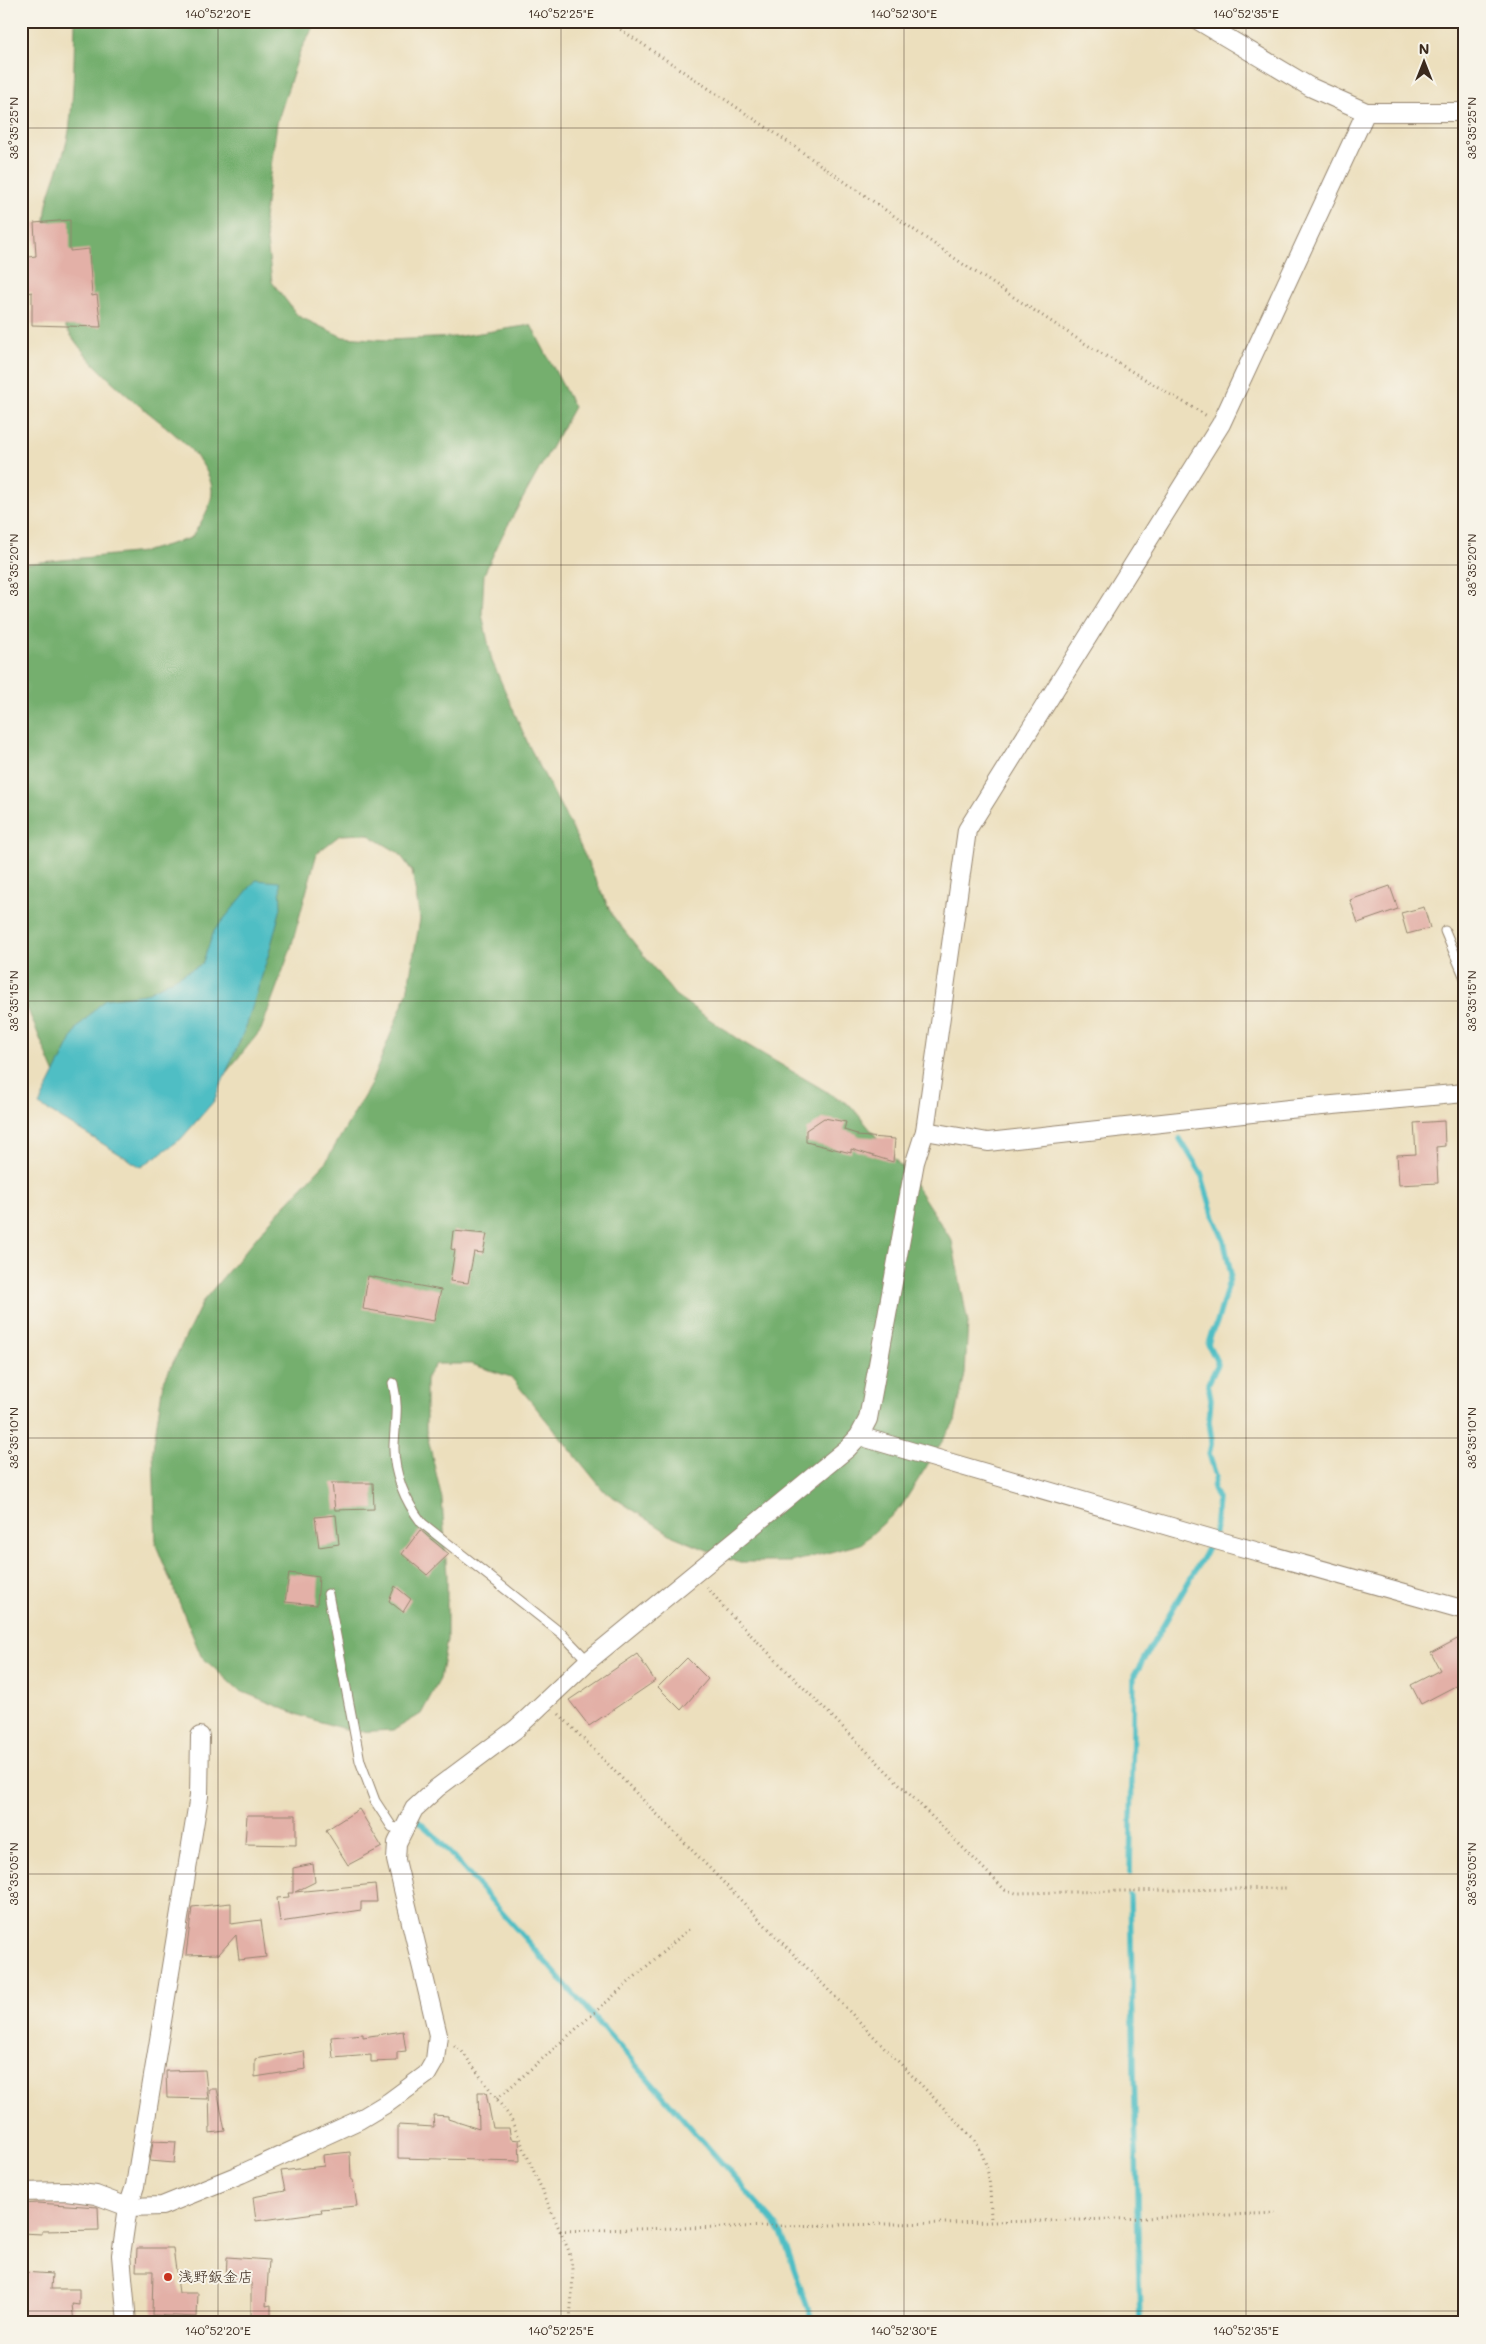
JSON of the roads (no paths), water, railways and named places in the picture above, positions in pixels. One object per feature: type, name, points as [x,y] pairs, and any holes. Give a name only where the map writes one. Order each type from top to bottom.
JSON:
[{"type":"street","points":[[1199,21],[1310,87],[1366,112],[1465,112]]},
{"type":"street","points":[[21,2192],[66,2191],[96,2195],[128,2207],[162,2206],[241,2174],[359,2120],[390,2102],[427,2074],[435,2060],[438,2035],[396,1860],[397,1843],[414,1809],[425,1798],[516,1729],[588,1661],[848,1448],[859,1436],[868,1419],[915,1162],[925,1131],[967,830],[1220,424],[1366,112]]},
{"type":"street","points":[[925,1131],[988,1142],[1289,1109],[1465,1093]]},
{"type":"street","points":[[859,1436],[1212,1539],[1465,1610]]},
{"type":"street","points":[[126,2323],[121,2255],[128,2207],[135,2186],[199,1796],[200,1736]]},
{"type":"lane","points":[[1445,931],[1465,978]]},
{"type":"lane","points":[[393,1383],[398,1404],[394,1447],[398,1476],[409,1506],[422,1523],[562,1634],[588,1661]]},
{"type":"lane","points":[[328,1594],[360,1761],[375,1801],[392,1827],[403,1829]]},
{"type":"water","points":[[256,880],[280,882],[281,908],[269,953],[247,1024],[214,1101],[181,1139],[141,1167],[39,1105],[77,1028],[105,999],[145,994],[202,964],[214,931]]},
{"type":"waterway","points":[[1130,1873],[1134,1676],[1204,1555],[1215,1532],[1218,1499],[1213,1488],[1216,1476],[1209,1454],[1212,1441],[1209,1421],[1211,1399],[1208,1384],[1218,1364],[1208,1344],[1217,1323],[1231,1274],[1224,1241],[1214,1218],[1201,1173],[1180,1139]]},
{"type":"waterway","points":[[418,1821],[434,1835],[771,2219],[781,2232],[813,2323]]},
{"type":"waterway","points":[[1130,1896],[1140,2323]]},
{"type":"place","name":"浅野鈑金店","points":[[168,2277]]}]
